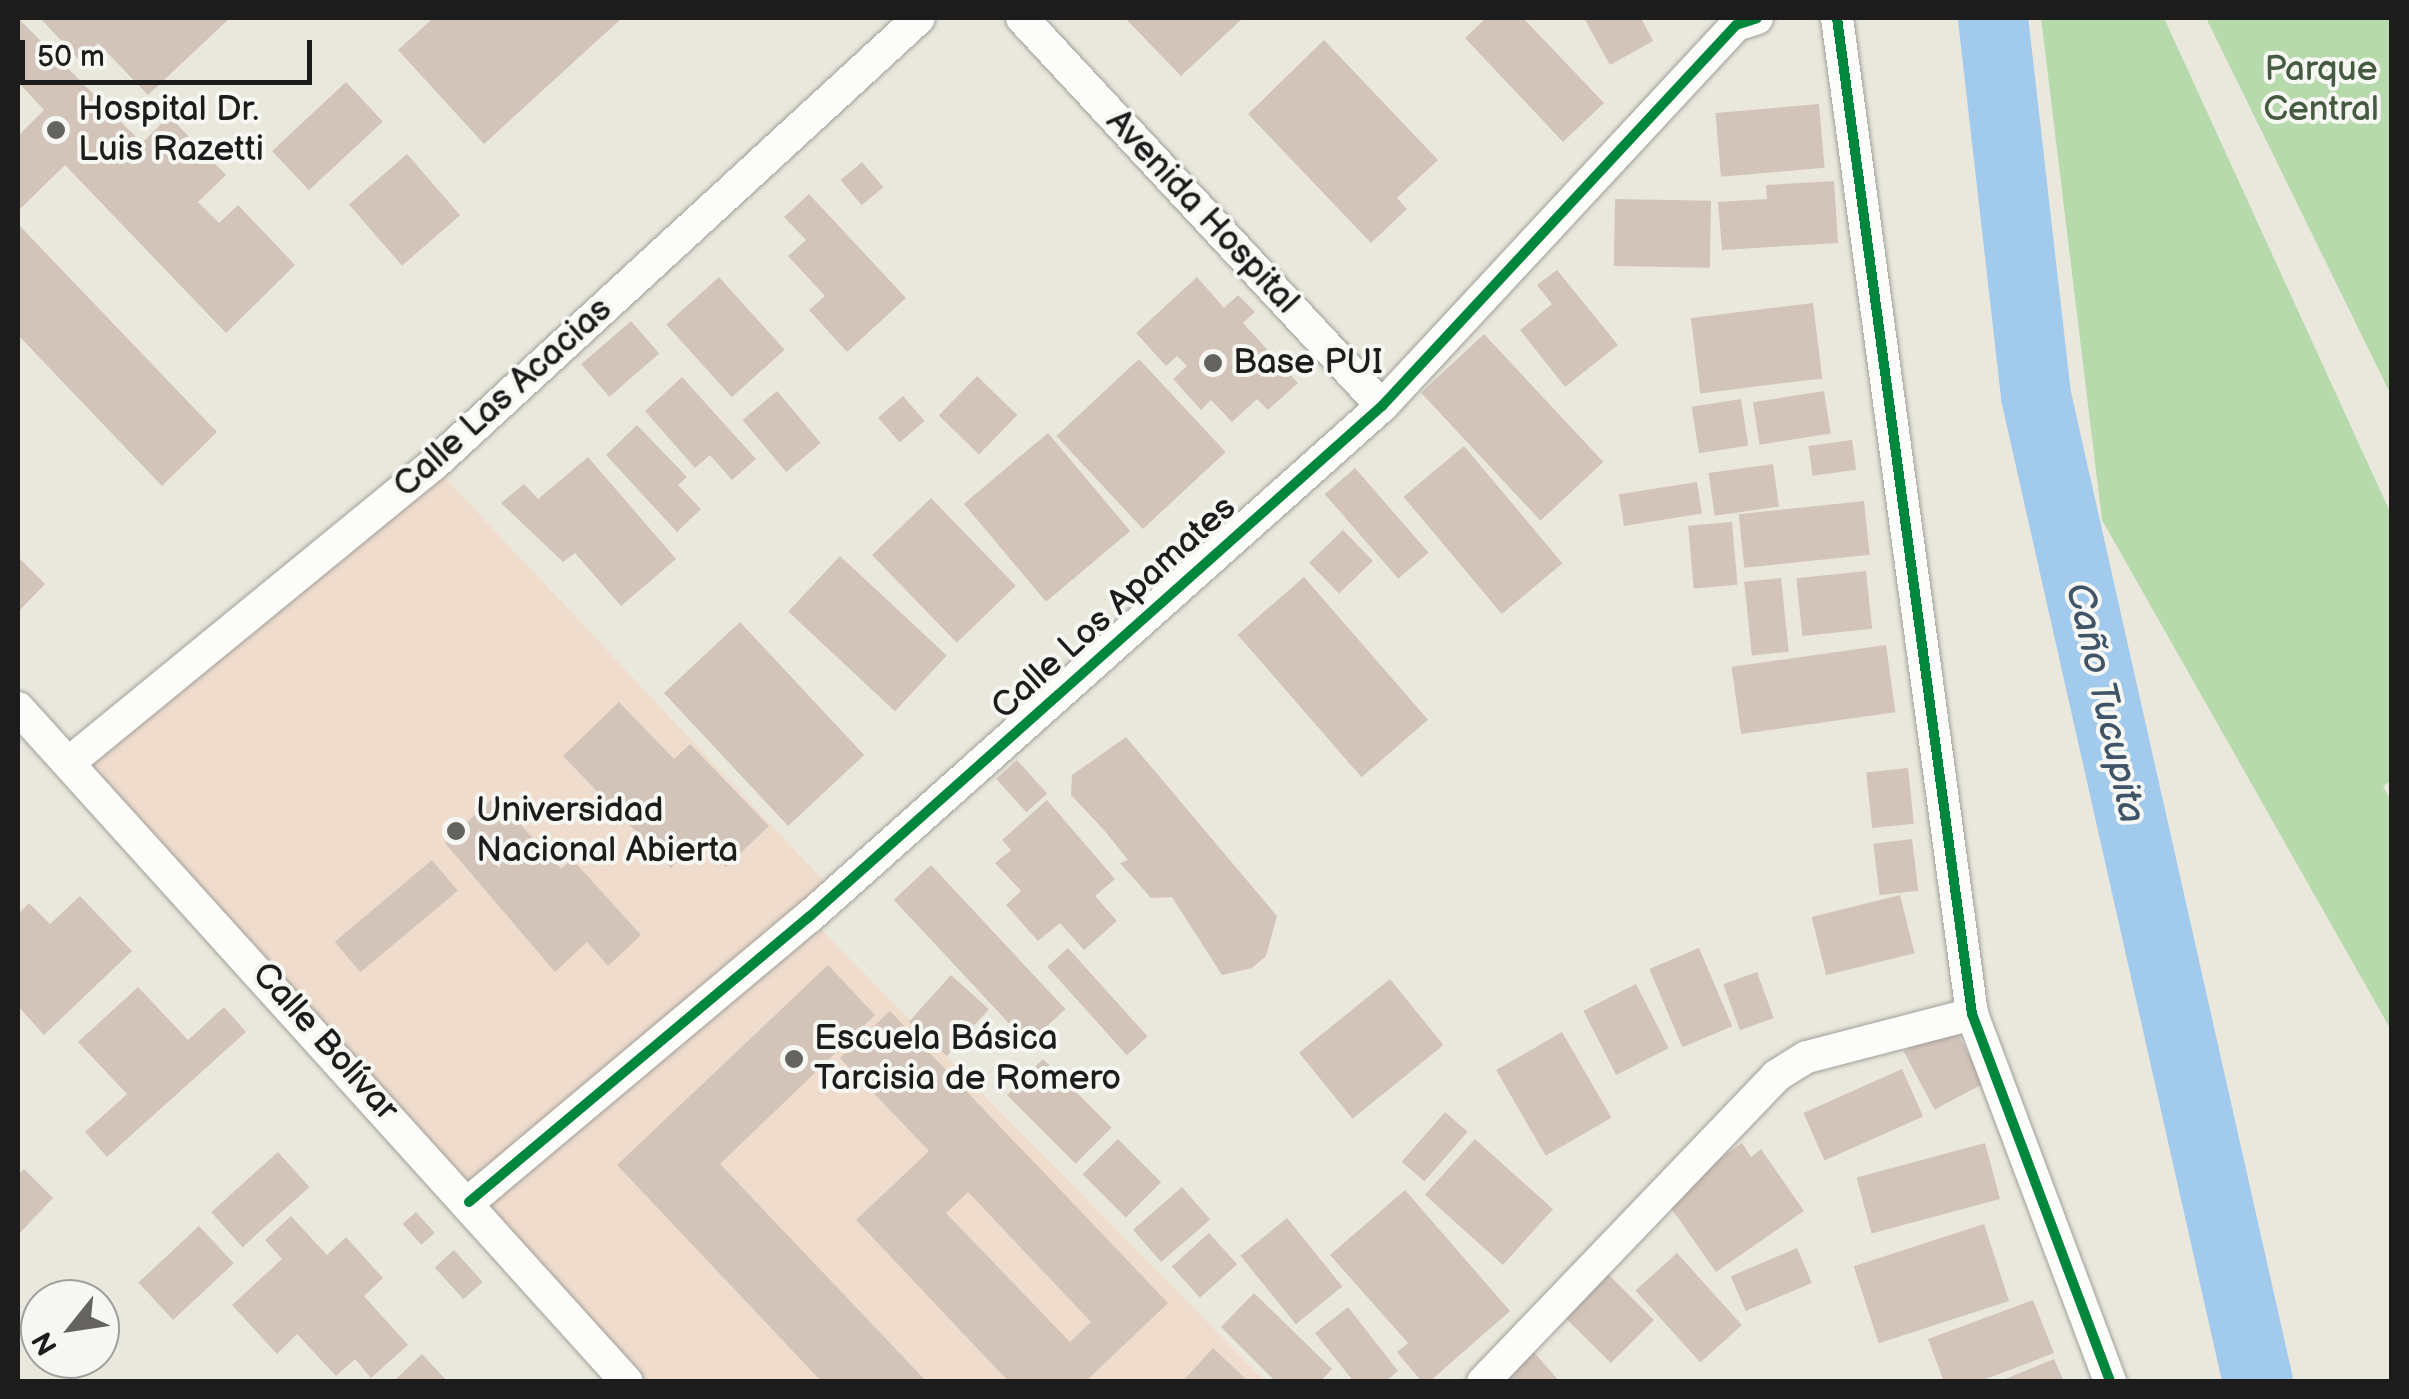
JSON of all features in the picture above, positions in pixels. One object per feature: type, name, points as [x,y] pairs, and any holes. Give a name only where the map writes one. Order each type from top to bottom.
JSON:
[{"type":"street","name":"Calle Las Acacias","points":[[71,761],[433,464],[919,18]]},
{"type":"street","name":"Avenida Hospital","points":[[1022,18],[1382,406]]},
{"type":"street","name":"Calle Los Apamates","points":[[469,1202],[822,905],[1382,406],[1736,26],[1758,18]]},
{"type":"street","points":[[1838,18],[1972,1014],[2110,1382]]},
{"type":"street","name":"Calle Bolívar","points":[[18,708],[71,761],[627,1382]]},
{"type":"street","points":[[1483,1382],[1776,1076],[1807,1057],[1972,1014]]},
{"type":"shaded area","points":[[433,465],[835,893],[809,917],[1265,1381],[627,1381],[470,1195],[71,761]]},
{"type":"green space","points":[[2041,18],[2164,18],[2391,514],[2392,780],[2383,786],[2392,803],[2391,1030],[2102,520]]},
{"type":"green space","name":"Parque Central","points":[[2206,18],[2391,18],[2391,395]]},
{"type":"building","points":[[18,18],[142,143],[169,116],[226,175],[198,202],[219,223],[238,205],[295,265],[226,333],[65,165],[18,211],[18,136],[44,110],[18,82]]},
{"type":"building","points":[[40,18],[230,18],[148,95],[98,43],[80,61]]},
{"type":"building","points":[[433,18],[622,18],[484,144],[398,50]]},
{"type":"building","points":[[1125,18],[1243,18],[1181,76]]},
{"type":"building","points":[[1486,18],[1523,18],[1604,103],[1563,142],[1465,38]]},
{"type":"building","points":[[1584,18],[1641,18],[1653,41],[1610,65]]},
{"type":"building","points":[[1324,40],[1438,160],[1397,198],[1407,209],[1371,243],[1248,114]]},
{"type":"building","points":[[346,82],[383,121],[309,190],[272,151]]},
{"type":"building","points":[[1819,104],[1825,168],[1721,177],[1715,113]]},
{"type":"building","points":[[407,154],[460,215],[402,266],[349,205]]},
{"type":"building","points":[[862,162],[883,187],[862,205],[841,180]]},
{"type":"building","points":[[1834,181],[1838,243],[1722,250],[1718,202],[1767,199],[1766,185]]},
{"type":"building","points":[[809,194],[906,298],[847,352],[809,310],[825,296],[788,256],[806,240],[784,217]]},
{"type":"building","points":[[1615,199],[1711,201],[1710,268],[1614,266]]},
{"type":"building","points":[[18,224],[217,432],[162,486],[18,335]]},
{"type":"building","points":[[1557,270],[1618,345],[1565,387],[1520,330],[1552,304],[1537,285]]},
{"type":"building","points":[[719,277],[785,350],[732,397],[666,325]]},
{"type":"building","points":[[1197,277],[1224,308],[1238,295],[1255,312],[1243,323],[1298,383],[1268,410],[1257,399],[1232,422],[1211,400],[1201,410],[1173,379],[1187,366],[1177,356],[1166,366],[1136,333]]},
{"type":"building","points":[[1813,303],[1822,378],[1700,393],[1691,318]]},
{"type":"building","points":[[631,321],[659,353],[609,397],[581,364]]},
{"type":"building","points":[[1484,334],[1603,462],[1540,521],[1421,393]]},
{"type":"building","points":[[1139,359],[1226,452],[1143,529],[1056,436]]},
{"type":"building","points":[[977,376],[1017,415],[979,454],[939,416]]},
{"type":"building","points":[[682,377],[756,459],[732,480],[710,455],[695,468],[645,411]]},
{"type":"building","points":[[777,391],[821,443],[786,472],[743,420]]},
{"type":"building","points":[[1824,391],[1831,433],[1760,445],[1753,402]]},
{"type":"building","points":[[903,396],[925,421],[900,443],[878,418]]},
{"type":"building","points":[[1741,399],[1748,445],[1699,453],[1692,407]]},
{"type":"building","points":[[637,425],[687,477],[678,485],[701,509],[677,532],[606,455]]},
{"type":"building","points":[[1048,433],[1130,531],[1046,602],[964,504]]},
{"type":"building","points":[[1852,440],[1856,470],[1813,476],[1808,446]]},
{"type":"building","points":[[1464,446],[1562,563],[1502,614],[1403,497]]},
{"type":"building","points":[[588,457],[676,559],[621,606],[575,553],[563,562],[501,503],[524,484],[538,499]]},
{"type":"building","points":[[1773,464],[1779,507],[1715,516],[1709,473]]},
{"type":"building","points":[[1355,468],[1428,553],[1398,579],[1325,494]]},
{"type":"building","points":[[1697,482],[1702,514],[1624,526],[1619,494]]},
{"type":"building","points":[[931,498],[1016,586],[957,643],[872,555]]},
{"type":"building","points":[[1864,501],[1870,555],[1744,568],[1739,514]]},
{"type":"building","points":[[1732,522],[1737,585],[1694,589],[1688,526]]},
{"type":"building","points":[[1343,530],[1373,561],[1339,594],[1309,563]]},
{"type":"building","points":[[840,556],[947,656],[895,711],[788,612]]},
{"type":"building","points":[[18,557],[45,584],[18,612]]},
{"type":"building","points":[[1866,571],[1872,629],[1802,636],[1796,578]]},
{"type":"building","points":[[1304,577],[1428,720],[1362,777],[1238,635]]},
{"type":"building","points":[[1781,578],[1789,652],[1752,655],[1744,582]]},
{"type":"building","points":[[740,622],[864,755],[788,826],[664,693]]},
{"type":"building","points":[[1886,645],[1895,712],[1741,734],[1732,667]]},
{"type":"building","points":[[619,702],[674,759],[690,744],[769,826],[726,867],[700,840],[671,868],[563,756]]},
{"type":"building","points":[[1126,737],[1277,916],[1266,956],[1252,968],[1222,975],[1172,897],[1151,898],[1120,863],[1128,860],[1071,795],[1072,775]]},
{"type":"building","points":[[1017,760],[1047,793],[1026,812],[996,779]]},
{"type":"building","points":[[1908,768],[1914,824],[1872,828],[1866,772]]},
{"type":"building","points":[[495,796],[561,869],[572,859],[641,935],[608,966],[587,942],[555,972],[445,843]]},
{"type":"building","points":[[1047,800],[1115,879],[1095,896],[1117,921],[1084,950],[1060,923],[1038,941],[1006,905],[1021,891],[995,863],[1011,850],[1002,840]]},
{"type":"building","points":[[1912,839],[1918,891],[1880,895],[1873,844]]},
{"type":"building","points":[[432,860],[458,891],[360,972],[335,942]]},
{"type":"building","points":[[931,865],[1065,1009],[1028,1044],[894,900]]},
{"type":"building","points":[[1900,895],[1915,953],[1826,975],[1812,917]]},
{"type":"building","points":[[80,896],[132,951],[44,1035],[18,1006],[18,914],[29,903],[50,924]]},
{"type":"building","points":[[1068,948],[1148,1036],[1127,1055],[1047,967]]},
{"type":"building","points":[[1699,948],[1732,1026],[1683,1047],[1649,969]]},
{"type":"building","points":[[828,965],[875,1015],[720,1164],[927,1382],[822,1382],[617,1165]]},
{"type":"building","points":[[1757,972],[1774,1018],[1740,1030],[1723,984]]},
{"type":"building","points":[[951,975],[989,1009],[947,1056],[909,1022]]},
{"type":"building","points":[[1390,979],[1443,1045],[1353,1119],[1299,1053]]},
{"type":"building","points":[[1636,984],[1669,1048],[1616,1075],[1583,1011]]},
{"type":"building","points":[[138,987],[188,1040],[224,1007],[246,1032],[107,1157],[85,1132],[127,1094],[78,1042]]},
{"type":"building","points":[[890,1011],[1168,1303],[1085,1382],[1009,1382],[856,1220],[929,1151],[840,1058]],"holes":[[[968,1192],[1091,1322],[1070,1342],[946,1213]]]},
{"type":"building","points":[[1953,1025],[1984,1083],[1935,1110],[1904,1051]]},
{"type":"building","points":[[1562,1032],[1612,1118],[1546,1156],[1496,1070]]},
{"type":"building","points":[[1043,1059],[1112,1128],[1076,1164],[1007,1095]]},
{"type":"building","points":[[1902,1069],[1923,1117],[1824,1160],[1803,1113]]},
{"type":"building","points":[[1445,1112],[1468,1132],[1424,1181],[1402,1162]]},
{"type":"building","points":[[1118,1139],[1161,1182],[1126,1217],[1083,1174]]},
{"type":"building","points":[[1475,1139],[1553,1209],[1503,1265],[1425,1195]]},
{"type":"building","points":[[1742,1143],[1751,1157],[1761,1149],[1804,1211],[1716,1272],[1664,1198]]},
{"type":"building","points":[[1985,1143],[2000,1199],[1872,1233],[1857,1177]]},
{"type":"building","points":[[278,1152],[309,1187],[243,1247],[211,1212]]},
{"type":"building","points":[[24,1169],[53,1198],[18,1235],[18,1175]]},
{"type":"building","points":[[1182,1187],[1210,1219],[1161,1262],[1133,1230]]},
{"type":"building","points":[[1405,1190],[1510,1311],[1429,1382],[1422,1382],[1397,1352],[1408,1343],[1330,1255]]},
{"type":"building","points":[[416,1212],[435,1233],[421,1245],[403,1224]]},
{"type":"building","points":[[291,1216],[327,1255],[346,1237],[383,1278],[364,1296],[408,1345],[371,1378],[355,1359],[336,1376],[297,1334],[277,1354],[232,1305],[282,1259],[265,1240]]},
{"type":"building","points":[[1287,1218],[1342,1286],[1296,1324],[1240,1256]]},
{"type":"building","points":[[1984,1224],[2009,1301],[1879,1343],[1854,1266]]},
{"type":"building","points":[[199,1226],[234,1263],[173,1320],[138,1283]]},
{"type":"building","points":[[1209,1233],[1237,1264],[1200,1298],[1172,1266]]},
{"type":"building","points":[[1797,1248],[1812,1283],[1746,1311],[1731,1276]]},
{"type":"building","points":[[454,1250],[483,1282],[463,1299],[435,1267]]},
{"type":"building","points":[[1677,1253],[1742,1325],[1700,1363],[1635,1290]]},
{"type":"building","points":[[1608,1274],[1654,1320],[1611,1363],[1565,1317]]},
{"type":"building","points":[[1254,1293],[1332,1369],[1320,1382],[1276,1382],[1221,1327]]},
{"type":"building","points":[[2033,1300],[2054,1353],[1978,1382],[1944,1382],[1928,1339]]},
{"type":"building","points":[[1348,1307],[1398,1371],[1385,1382],[1354,1382],[1315,1333]]},
{"type":"building","points":[[1213,1348],[1249,1382],[1182,1382]]},
{"type":"building","points":[[1533,1351],[1560,1382],[1500,1382]]},
{"type":"building","points":[[422,1354],[448,1382],[393,1382]]},
{"type":"building","points":[[2054,1359],[2064,1382],[2000,1382],[2000,1381]]},
{"type":"waterway","name":"Caño Tucupita","points":[[1993,18],[2036,396],[2258,1382]]},
{"type":"cycle path","points":[[469,1202],[809,917],[1382,406],[1736,25],[1757,18]]},
{"type":"cycle path","points":[[1837,18],[1972,1014],[2110,1382]]},
{"type":"place","name":"Hospital Dr. Luis Razetti","points":[[56,130]]},
{"type":"place","name":"Base PUI","points":[[1213,363]]},
{"type":"place","name":"Universidad Nacional Abierta","points":[[456,831]]},
{"type":"place","name":"Escuela Básica Tarcisia de Romero","points":[[794,1059]]}]
